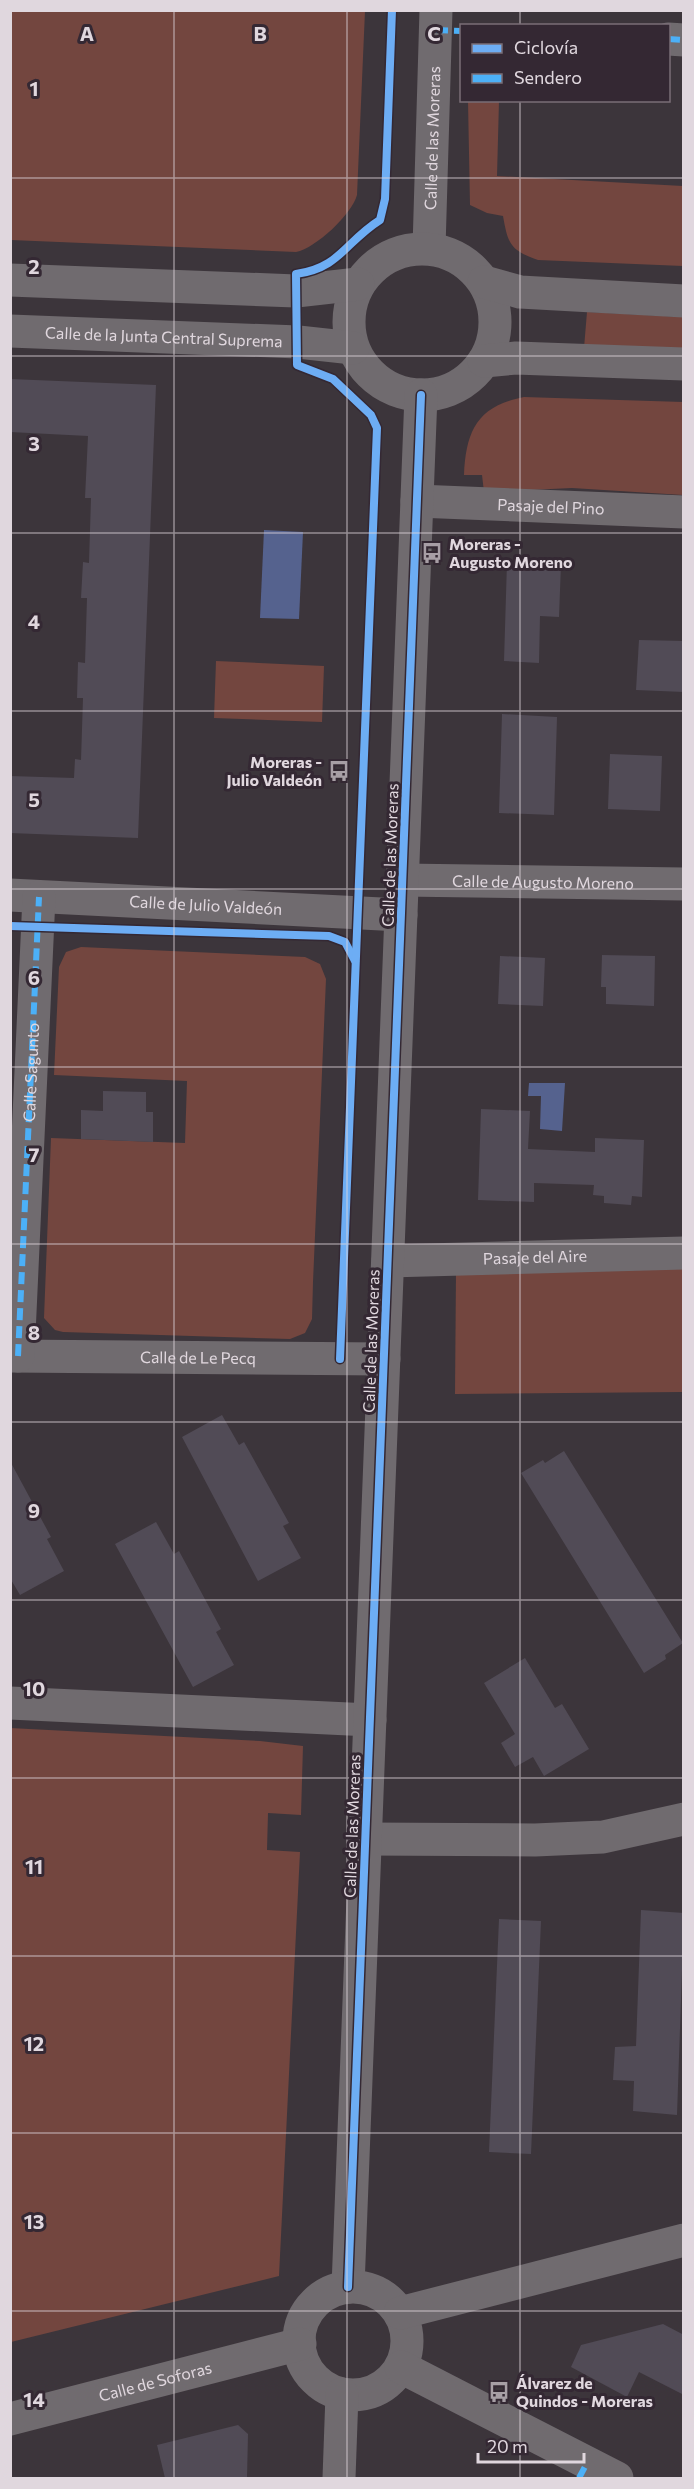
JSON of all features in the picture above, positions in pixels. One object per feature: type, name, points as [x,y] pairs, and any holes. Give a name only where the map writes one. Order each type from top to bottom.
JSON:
[{"type":"street","name":"Calle de las Moreras","points":[[429,248],[444,24]]},
{"type":"street","points":[[429,248],[460,259],[484,282],[492,301],[495,321],[492,342],[484,361],[468,379],[446,391],[421,395],[399,392],[380,382],[363,367],[348,332],[348,315],[358,284],[371,268],[388,256],[408,249],[429,248]]},
{"type":"street","points":[[10,280],[296,291],[358,284]]},
{"type":"street","points":[[484,282],[520,292],[684,301]]},
{"type":"street","name":"Calle de la Junta Central Suprema","points":[[10,331],[298,342],[353,348]]},
{"type":"street","points":[[484,361],[516,358],[684,364]]},
{"type":"street","name":"Calle de las Moreras","points":[[348,2287],[421,395]]},
{"type":"street","name":"Pasaje del Pino","points":[[417,501],[684,512]]},
{"type":"street","name":"Calle de Augusto Moreno","points":[[402,880],[684,884]]},
{"type":"street","name":"Calle de Julio Valdeón","points":[[25,896],[401,915]]},
{"type":"street","name":"Calle Sagunto","points":[[14,1356],[25,896]]},
{"type":"street","name":"Pasaje del Aire","points":[[388,1261],[684,1253]]},
{"type":"street","name":"Calle de Le Pecq","points":[[14,1356],[384,1359]]},
{"type":"street","points":[[10,1703],[370,1720]]},
{"type":"street","name":"Calle de las Moreras","points":[[365,1839],[535,1840],[603,1837],[684,1819]]},
{"type":"street","points":[[400,2313],[684,2240]]},
{"type":"street","points":[[348,2287],[377,2293],[400,2313],[406,2330],[407,2349],[401,2367],[391,2380],[377,2390],[360,2395],[342,2394],[326,2388],[313,2376],[303,2361],[300,2344],[301,2328],[308,2313],[318,2300],[332,2291],[348,2287]]},
{"type":"street","name":"Calle de Soforas","points":[[10,2419],[300,2344]]},
{"type":"street","points":[[401,2367],[583,2471],[617,2478]]},
{"type":"street","points":[[339,2478],[342,2394]]},
{"type":"shaded area","points":[[11,10],[365,11],[357,195],[354,203],[341,220],[323,237],[296,252],[11,240]]},
{"type":"shaded area","points":[[468,102],[499,102],[497,176],[683,186],[683,266],[538,260],[521,253],[512,245],[503,216],[487,213],[470,205]]},
{"type":"shaded area","points":[[587,312],[683,317],[683,352],[584,348]]},
{"type":"shaded area","points":[[524,397],[683,402],[683,495],[572,488],[484,492],[482,475],[464,475],[471,433],[485,414],[495,407]]},
{"type":"shaded area","points":[[216,661],[324,666],[322,722],[214,718]]},
{"type":"shaded area","points":[[81,947],[305,957],[320,964],[326,979],[312,1319],[305,1333],[290,1339],[63,1332],[55,1330],[44,1318],[51,1138],[185,1143],[187,1081],[54,1075],[59,967],[66,952]]},
{"type":"shaded area","points":[[683,1268],[683,1392],[455,1394],[456,1272]]},
{"type":"shaded area","points":[[10,1728],[260,1741],[303,1746],[301,1815],[268,1813],[267,1850],[300,1852],[279,2276],[11,2342]]},
{"type":"water","points":[[264,530],[303,532],[299,619],[260,618]]},
{"type":"water","points":[[529,1083],[565,1083],[562,1131],[540,1129],[541,1096],[528,1096]]},
{"type":"building","points":[[10,379],[156,385],[138,838],[10,833],[10,776],[74,778],[75,759],[81,760],[83,698],[77,698],[78,662],[85,663],[87,598],[81,598],[83,562],[89,563],[91,498],[85,498],[88,436],[10,432]]},
{"type":"building","points":[[507,562],[561,564],[559,617],[540,616],[539,663],[504,661]]},
{"type":"building","points":[[639,640],[684,641],[684,692],[636,690]]},
{"type":"building","points":[[502,714],[557,717],[554,815],[499,813]]},
{"type":"building","points":[[610,754],[662,756],[660,811],[608,809]]},
{"type":"building","points":[[602,955],[655,956],[654,1006],[606,1004],[606,987],[601,987]]},
{"type":"building","points":[[500,956],[545,958],[543,1006],[498,1004]]},
{"type":"building","points":[[103,1091],[146,1092],[146,1112],[153,1112],[153,1142],[81,1139],[81,1110],[103,1111]]},
{"type":"building","points":[[481,1109],[530,1111],[528,1149],[595,1152],[595,1138],[644,1140],[642,1197],[632,1196],[631,1205],[604,1203],[604,1196],[593,1195],[594,1185],[534,1183],[534,1202],[478,1200]]},
{"type":"building","points":[[222,1415],[239,1445],[244,1442],[289,1523],[283,1526],[301,1558],[258,1581],[182,1437]]},
{"type":"building","points":[[564,1451],[683,1643],[665,1655],[666,1659],[644,1673],[521,1473],[543,1460],[545,1463]]},
{"type":"building","points":[[10,1461],[51,1537],[47,1539],[64,1571],[20,1595],[10,1578]]},
{"type":"building","points":[[156,1522],[174,1554],[179,1551],[221,1629],[216,1632],[234,1665],[193,1687],[115,1544]]},
{"type":"building","points":[[525,1658],[555,1708],[562,1704],[589,1749],[544,1776],[533,1757],[515,1767],[501,1743],[515,1734],[484,1683]]},
{"type":"building","points":[[641,1910],[684,1913],[677,2115],[633,2111],[634,2081],[613,2080],[615,2047],[636,2046]]},
{"type":"building","points":[[499,1919],[541,1921],[531,2154],[489,2152]]},
{"type":"building","points":[[663,2324],[684,2335],[684,2395],[639,2372],[627,2397],[571,2367],[581,2345]]},
{"type":"building","points":[[238,2425],[248,2434],[247,2478],[165,2478],[157,2445]]},
{"type":"marked path","points":[[436,30],[460,31]]},
{"type":"marked path","points":[[670,39],[684,40]]},
{"type":"marked path","points":[[18,1356],[39,897]]},
{"type":"marked path","points":[[579,2478],[587,2463]]},
{"type":"cycle path","points":[[340,1359],[377,428],[371,415],[333,379],[297,365],[296,274],[311,271],[333,260],[380,220],[385,199],[392,10]]},
{"type":"cycle path","points":[[348,2287],[421,395]]},
{"type":"cycle path","points":[[10,926],[329,936],[345,942],[355,961]]},
{"type":"place","name":"Moreras - Augusto Moreno","points":[[432,553]]},
{"type":"place","name":"Moreras - Julio Valdeón","points":[[339,771]]},
{"type":"place","name":"Álvarez de Quindos - Moreras","points":[[499,2392]]}]
